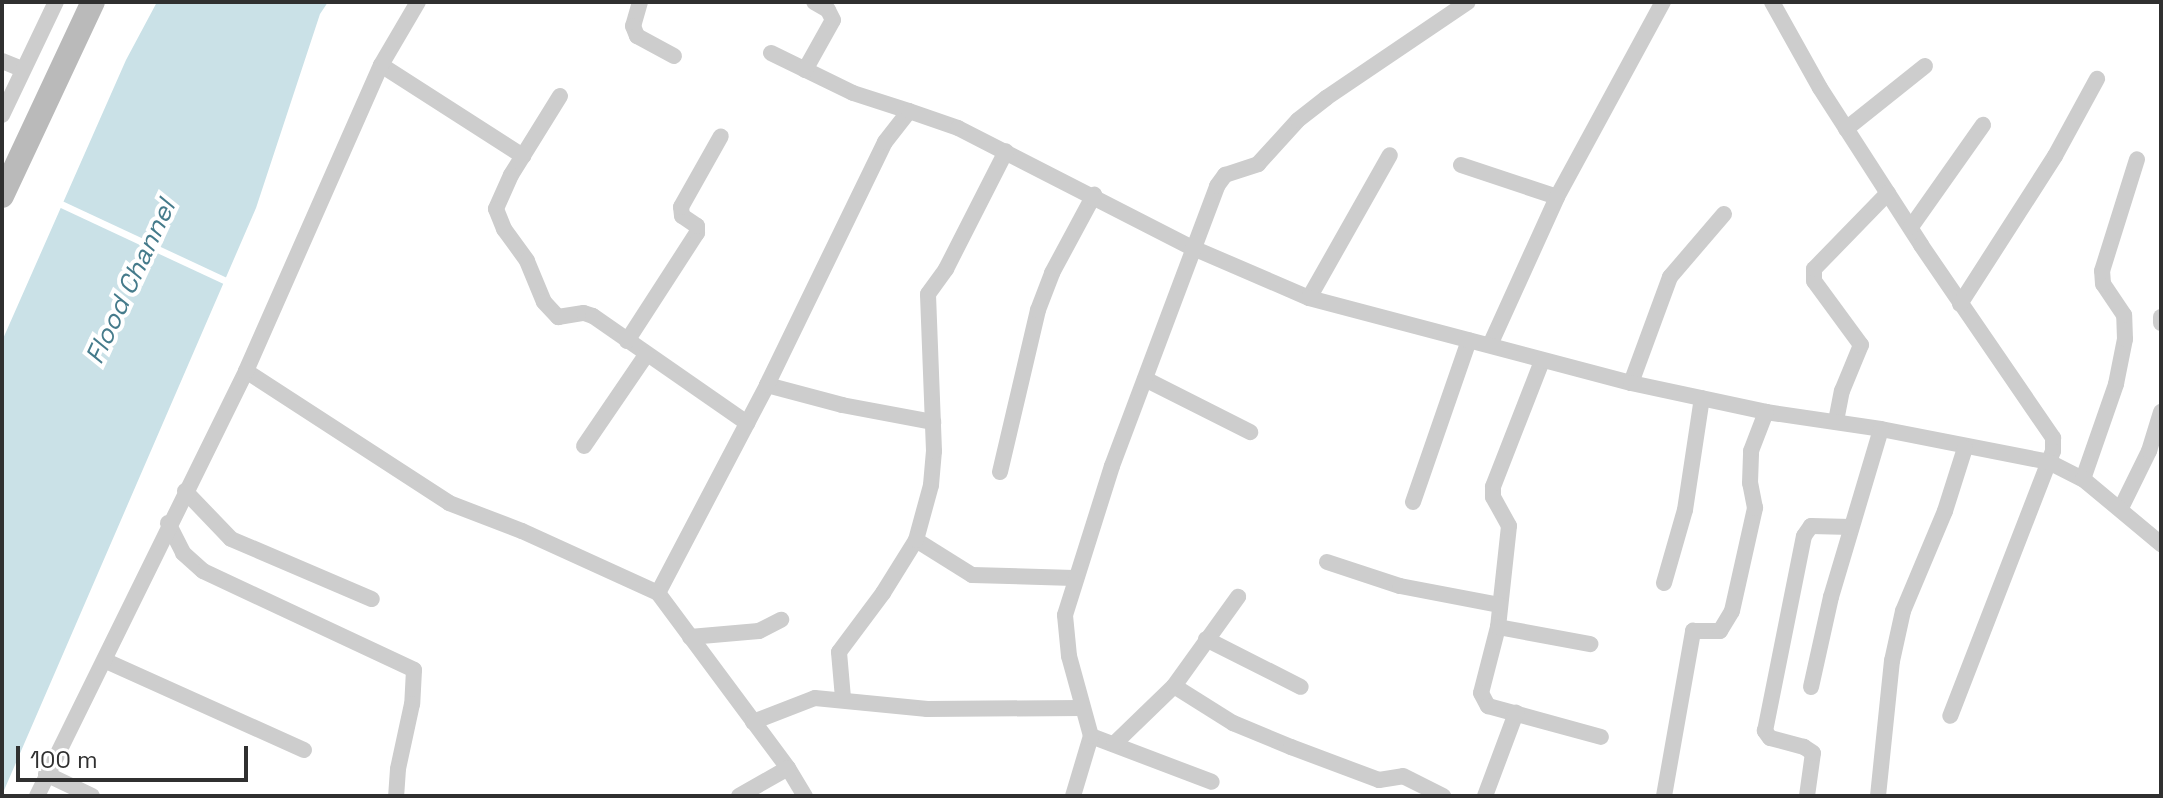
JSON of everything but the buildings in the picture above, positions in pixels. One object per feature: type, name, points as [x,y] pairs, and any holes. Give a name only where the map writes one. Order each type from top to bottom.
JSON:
[{"type":"main road","points":[[2,196],[93,2]]},
{"type":"street","points":[[2,115],[56,2]]},
{"type":"street","points":[[37,796],[106,661],[168,523],[246,371],[381,65],[418,2]]},
{"type":"street","points":[[640,2],[634,32],[641,40],[674,56]]},
{"type":"street","points":[[805,70],[833,20],[828,10],[814,2]]},
{"type":"street","points":[[1073,796],[1091,736],[1064,627],[1074,578],[1193,248],[1225,175],[1251,169],[1308,111],[1468,2]]},
{"type":"street","points":[[1490,345],[1557,197],[1663,2]]},
{"type":"street","points":[[1772,2],[1846,129],[1960,304],[2053,438],[2049,462],[1950,716]]},
{"type":"street","points":[[771,53],[853,93],[937,118],[1094,195],[1193,248],[1309,298],[1631,383],[1766,412],[1836,421],[2049,462],[2083,479],[2161,544]]},
{"type":"street","points":[[2,61],[22,69]]},
{"type":"street","points":[[381,65],[523,156]]},
{"type":"street","points":[[1846,129],[1925,66]]},
{"type":"street","points":[[1960,304],[2055,156],[2097,79]]},
{"type":"street","points":[[560,96],[523,156],[496,209],[504,229],[527,261],[544,302],[558,317],[584,313],[593,316],[747,423]]},
{"type":"street","points":[[658,593],[767,385],[885,142],[909,111]]},
{"type":"street","points":[[1911,227],[1983,125]]},
{"type":"street","points":[[627,341],[697,233],[697,226],[682,216],[681,207],[721,136]]},
{"type":"street","points":[[843,698],[839,652],[883,593],[916,540],[931,485],[933,422],[928,294],[946,269],[1006,151]]},
{"type":"street","points":[[1309,298],[1390,155]]},
{"type":"street","points":[[2083,479],[2116,384],[2125,339],[2124,315],[2103,284],[2102,271],[2137,159]]},
{"type":"street","points":[[1461,165],[1557,197]]},
{"type":"street","points":[[1836,421],[1842,391],[1861,345],[1814,281],[1814,269],[1888,193]]},
{"type":"street","points":[[1000,472],[1041,301],[1094,195]]},
{"type":"street","points":[[1631,383],[1670,277],[1724,214]]},
{"type":"street","points":[[2161,317],[2161,323]]},
{"type":"street","points":[[1413,502],[1469,340]]},
{"type":"street","points":[[584,446],[646,355]]},
{"type":"street","points":[[1542,361],[1493,487],[1493,497],[1509,526],[1498,627],[1481,693],[1488,706],[1601,737]]},
{"type":"street","points":[[246,371],[449,503],[522,531],[658,593],[788,768],[805,796]]},
{"type":"street","points":[[1145,379],[1250,432]]},
{"type":"street","points":[[767,385],[842,405],[933,422]]},
{"type":"street","points":[[1664,583],[1685,510],[1702,398]]},
{"type":"street","points":[[1664,796],[1693,631],[1720,631],[1732,611],[1755,508],[1750,483],[1751,451],[1766,412]]},
{"type":"street","points":[[2121,508],[2149,451],[2161,412]]},
{"type":"street","points":[[1811,687],[1851,527],[1881,429]]},
{"type":"street","points":[[1878,796],[1900,622],[1945,511],[1965,448]]},
{"type":"street","points":[[185,491],[231,539],[372,599]]},
{"type":"street","points":[[168,523],[183,553],[203,571],[414,670],[412,704],[398,769],[396,796]]},
{"type":"street","points":[[1807,796],[1813,753],[1804,747],[1770,738],[1765,731],[1804,536],[1811,526],[1851,527]]},
{"type":"street","points":[[916,540],[972,575],[1074,578]]},
{"type":"street","points":[[1327,562],[1400,586],[1500,605]]},
{"type":"street","points":[[1114,744],[1174,686],[1238,597]]},
{"type":"street","points":[[690,637],[759,631],[781,620]]},
{"type":"street","points":[[1498,627],[1590,644]]},
{"type":"street","points":[[1206,639],[1301,687]]},
{"type":"street","points":[[106,661],[304,750]]},
{"type":"street","points":[[1174,686],[1233,723],[1262,735],[1379,780],[1403,776],[1443,796]]},
{"type":"street","points":[[753,722],[801,702],[843,698],[907,708],[1082,708]]},
{"type":"street","points":[[1488,795],[1516,713]]},
{"type":"street","points":[[1091,736],[1212,782]]},
{"type":"street","points":[[739,796],[788,768]]},
{"type":"street","points":[[46,774],[92,796]]},
{"type":"water","name":"Flood Channel","points":[[157,2],[328,2],[320,14],[256,208],[2,795],[2,341],[126,60]]},
{"type":"pier","points":[[60,200],[230,279],[227,286],[57,206]]}]
